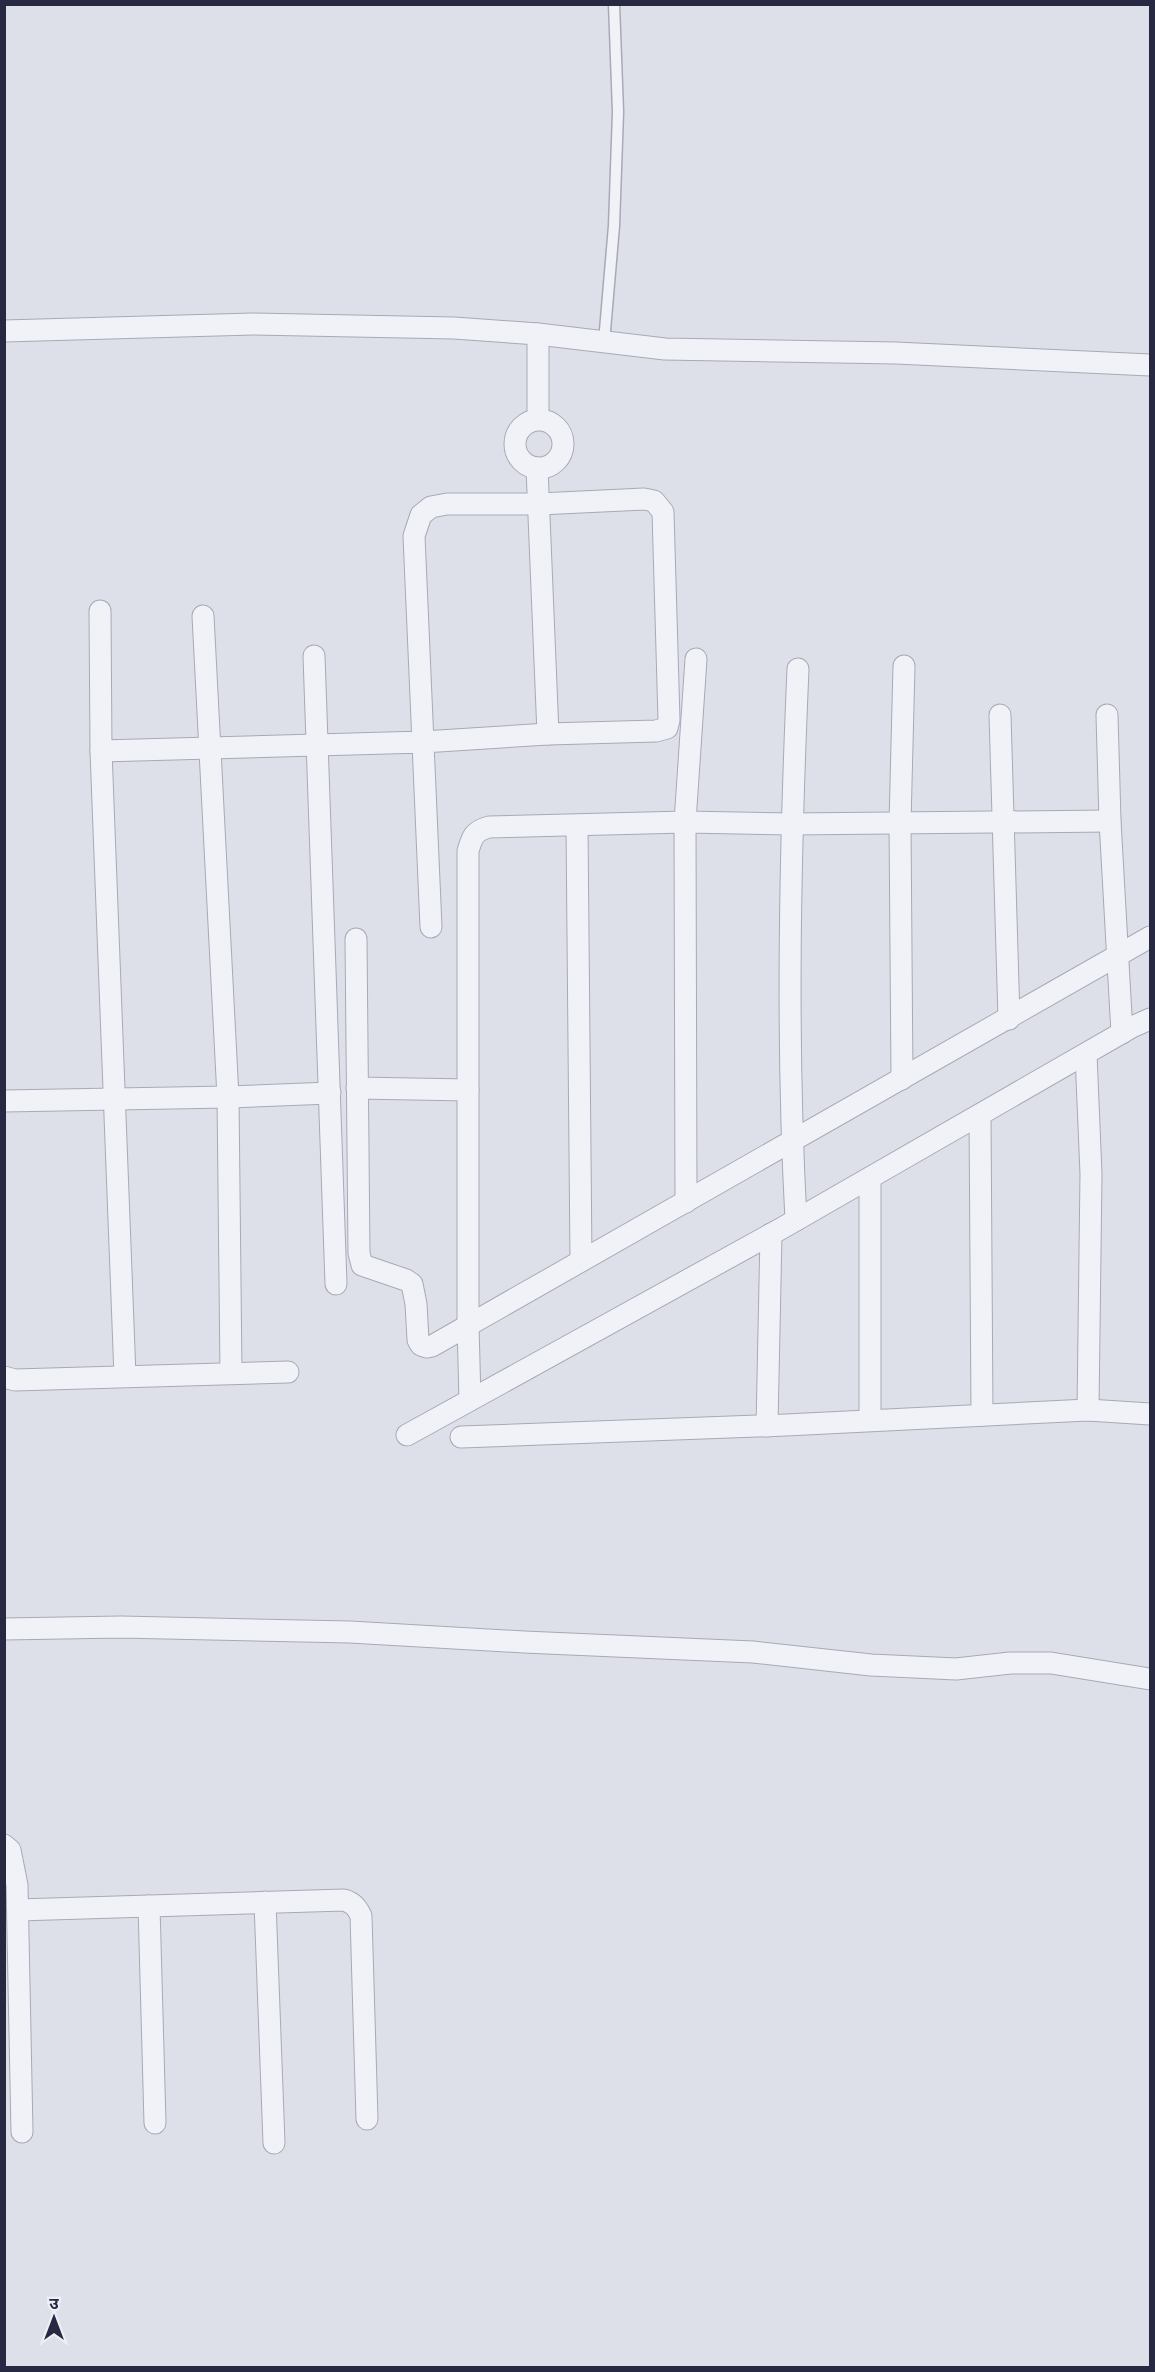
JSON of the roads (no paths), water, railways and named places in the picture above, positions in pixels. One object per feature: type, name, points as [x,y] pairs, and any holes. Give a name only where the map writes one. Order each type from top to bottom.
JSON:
[{"type":"street","points":[[4,331],[253,324],[454,328],[538,334],[665,350],[896,353],[1150,365]]},
{"type":"street","points":[[538,334],[538,419]]},
{"type":"street","points":[[538,419],[554,424],[560,431],[563,448],[560,457],[554,463],[537,468],[529,466],[518,456],[515,440],[523,425],[538,419]]},
{"type":"street","points":[[537,468],[548,734]]},
{"type":"street","points":[[101,751],[423,742],[667,728],[669,720],[663,512],[654,501],[644,499],[539,504],[447,504],[431,507],[421,515],[414,536],[423,742],[431,927]]},
{"type":"street","points":[[100,611],[101,751],[125,1376]]},
{"type":"street","points":[[203,616],[228,1097],[231,1373]]},
{"type":"street","points":[[314,656],[336,1284]]},
{"type":"street","points":[[686,1202],[685,822],[696,658]]},
{"type":"street","points":[[902,1079],[900,823],[904,666]]},
{"type":"street","points":[[796,1220],[792,1141],[791,824],[798,669]]},
{"type":"street","points":[[1000,715],[1009,1019]]},
{"type":"street","points":[[1107,715],[1110,821],[1122,1033]]},
{"type":"street","points":[[470,1400],[468,851],[472,836],[479,829],[489,826],[685,822],[791,824],[1110,821]]},
{"type":"street","points":[[577,826],[581,1261]]},
{"type":"street","points":[[356,939],[359,1254],[362,1265],[412,1284],[416,1304],[418,1340],[426,1347],[432,1346],[1150,937]]},
{"type":"street","points":[[407,1435],[771,1234],[1150,1019]]},
{"type":"street","points":[[1086,1054],[1091,1174],[1088,1410]]},
{"type":"street","points":[[357,1088],[468,1090]]},
{"type":"street","points":[[4,1101],[330,1093]]},
{"type":"street","points":[[980,1115],[982,1414]]},
{"type":"street","points":[[870,1178],[870,1419]]},
{"type":"street","points":[[767,1426],[771,1234]]},
{"type":"street","points":[[4,1377],[15,1380],[288,1372]]},
{"type":"street","points":[[461,1437],[767,1426],[870,1419],[1088,1410],[1150,1414]]},
{"type":"street","points":[[4,1629],[121,1627],[350,1632],[753,1652],[871,1665],[956,1669],[1010,1663],[1051,1663],[1150,1679]]},
{"type":"street","points":[[4,1845],[10,1850],[16,1872],[22,2132]]},
{"type":"street","points":[[18,1910],[344,1900],[357,1907],[361,1916],[366,2119]]},
{"type":"street","points":[[265,1902],[274,2143]]},
{"type":"street","points":[[149,1906],[155,2123]]},
{"type":"lane","points":[[604,342],[614,226],[618,123],[614,4]]}]
